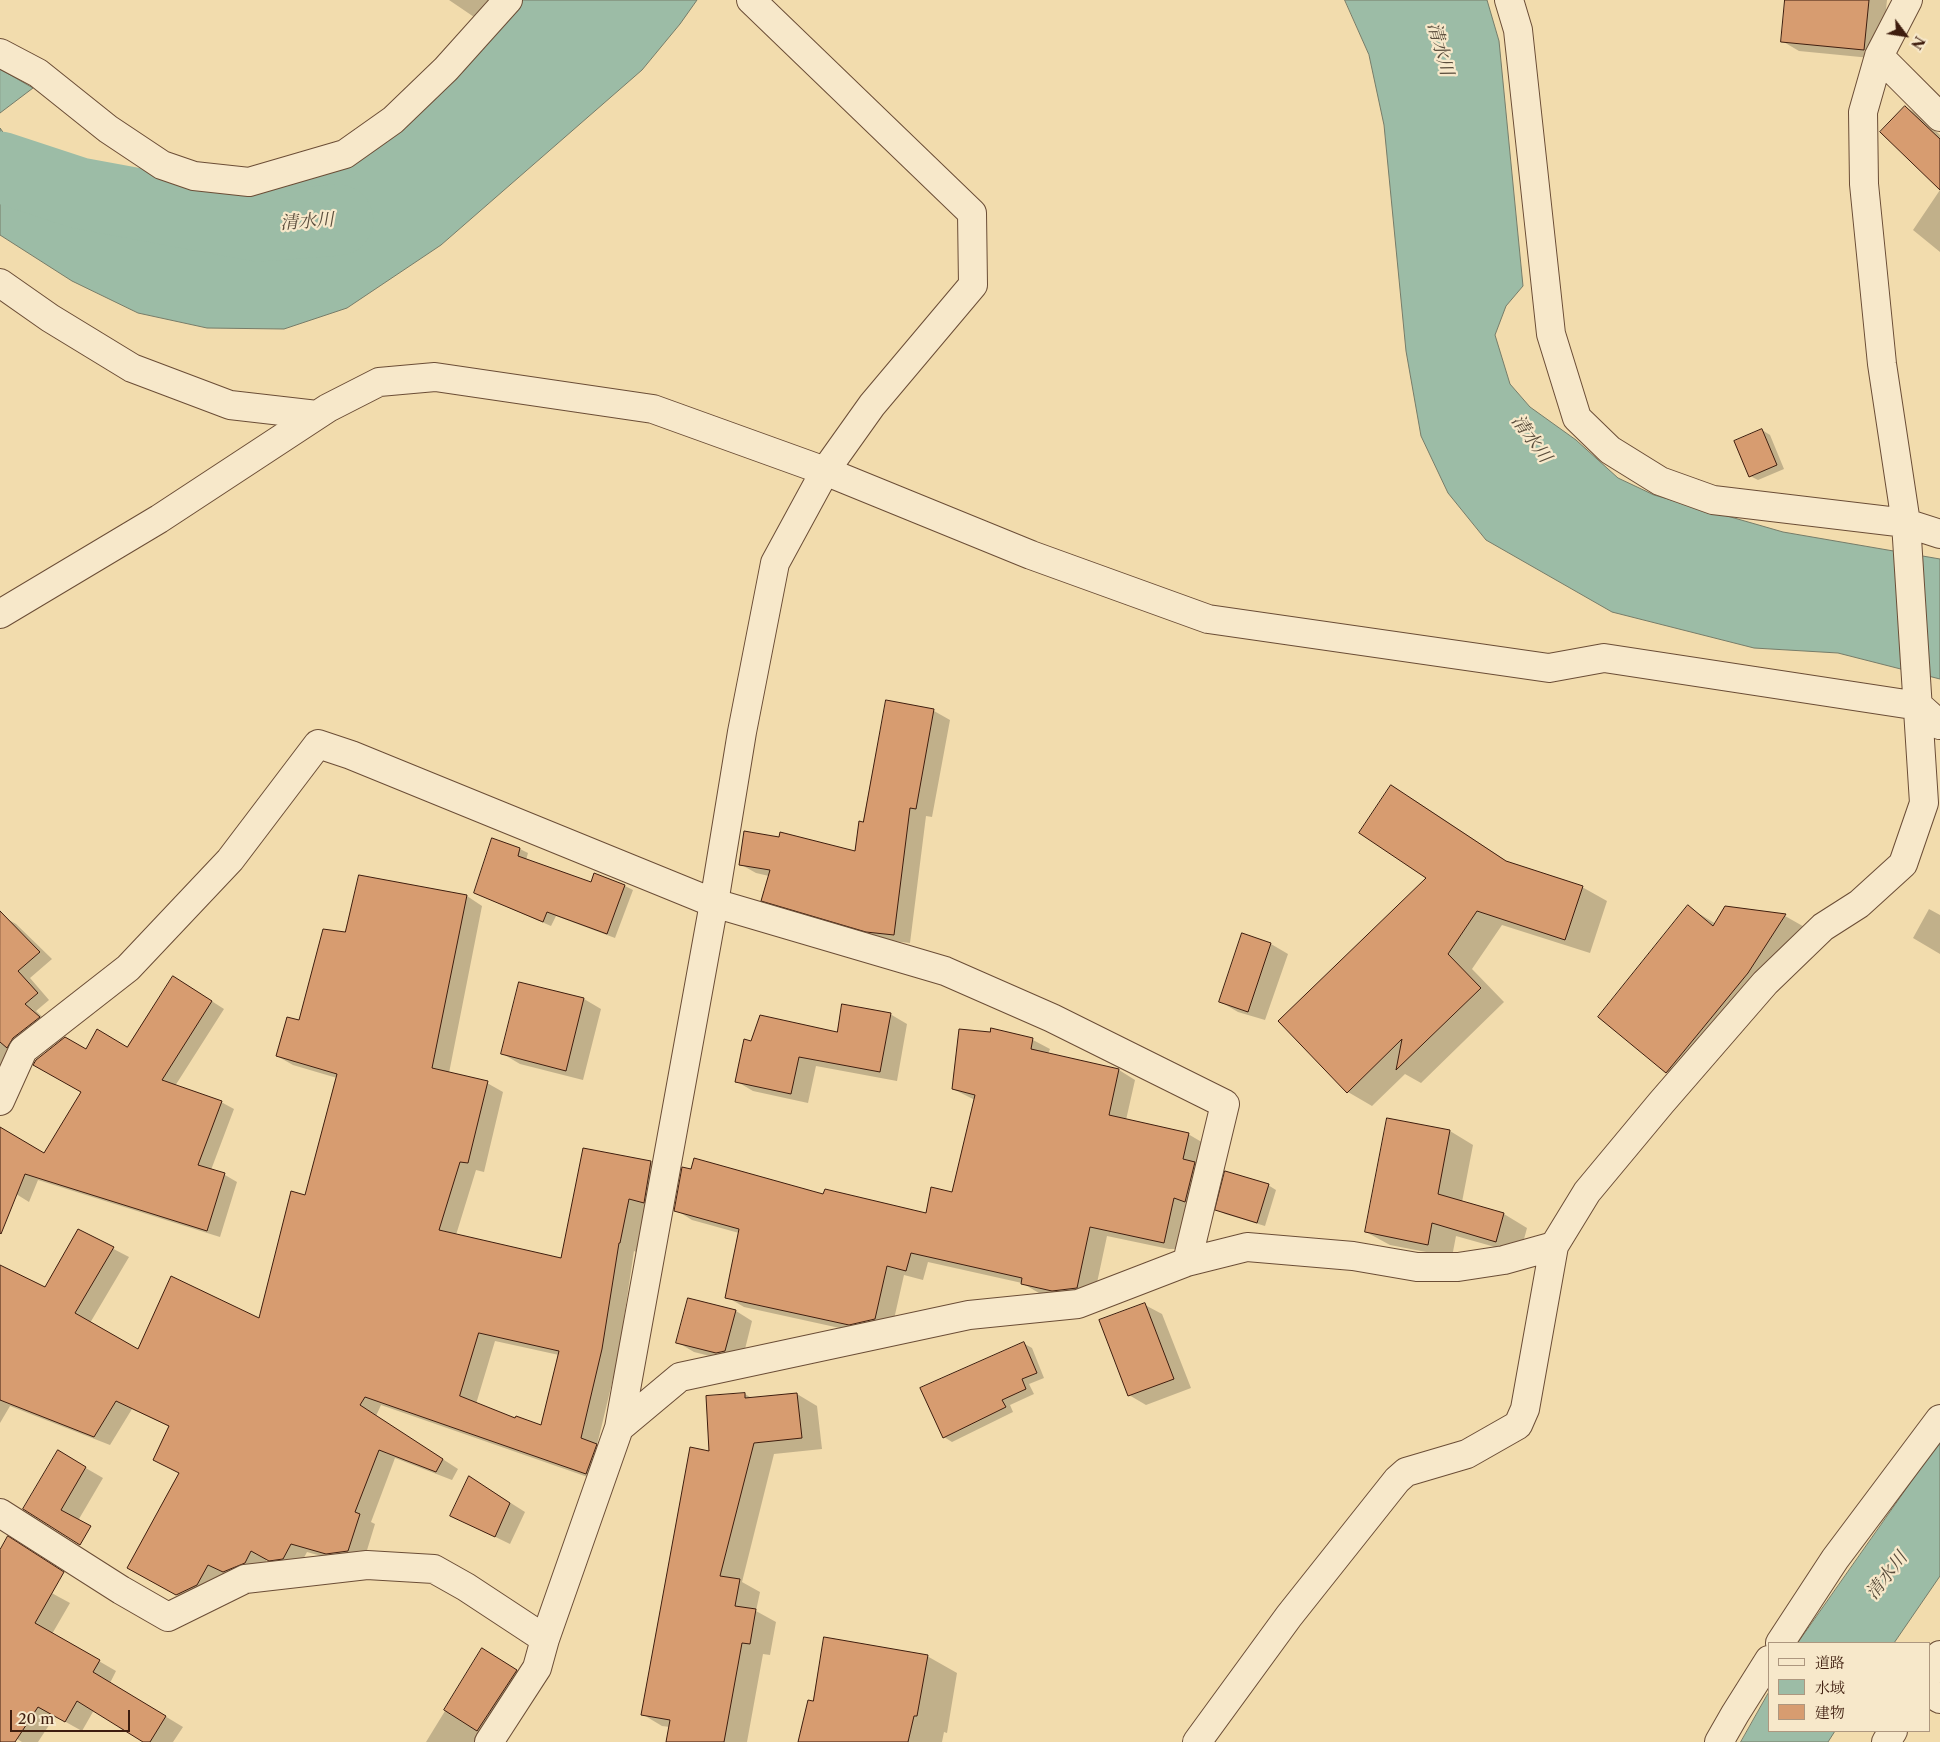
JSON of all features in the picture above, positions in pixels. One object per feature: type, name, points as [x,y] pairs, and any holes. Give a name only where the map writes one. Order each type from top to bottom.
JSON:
[{"type":"street","points":[[0,53],[38,73],[108,129],[162,165],[194,176],[249,182],[345,154],[392,120],[446,69],[508,0]]},
{"type":"street","points":[[489,1742],[537,1668],[545,1639],[619,1428],[714,903],[742,732],[775,563],[825,471],[872,405],[973,285],[972,213],[751,0]]},
{"type":"street","points":[[1509,0],[1518,30],[1550,334],[1577,418],[1610,450],[1660,482],[1713,500],[1906,523],[1940,534]]},
{"type":"street","points":[[1197,1742],[1289,1616],[1397,1480],[1406,1472],[1467,1454],[1518,1425],[1525,1409],[1554,1246],[1587,1192],[1765,983],[1823,927],[1858,904],[1903,864],[1924,803],[1919,706],[1906,523],[1882,364],[1864,184],[1863,112],[1879,56],[1908,0]]},
{"type":"street","points":[[1879,56],[1940,117]]},
{"type":"street","points":[[0,283],[50,318],[132,368],[230,405],[317,415]]},
{"type":"street","points":[[0,614],[160,519],[328,408],[379,382],[435,377],[653,409],[825,471],[1032,555],[1208,619],[1549,668],[1604,658],[1919,706],[1940,725]]},
{"type":"street","points":[[0,1101],[23,1050],[128,968],[230,860],[318,744],[351,755],[714,903],[945,971],[1052,1018],[1224,1104],[1187,1262]]},
{"type":"street","points":[[619,1428],[680,1377],[969,1315],[1078,1304],[1187,1262],[1247,1247],[1353,1256],[1418,1267],[1458,1267],[1504,1260],[1554,1246]]},
{"type":"street","points":[[1781,1642],[1835,1559],[1940,1419]]},
{"type":"street","points":[[0,1513],[121,1590],[168,1617],[245,1579],[367,1565],[434,1569],[466,1587],[545,1639]]},
{"type":"street","points":[[1930,1672],[1940,1655]]},
{"type":"street","points":[[1719,1742],[1768,1662]]},
{"type":"water","points":[[523,0],[697,0],[642,70],[441,245],[347,308],[284,329],[207,328],[138,313],[72,281],[0,235],[0,128],[18,153],[88,211],[141,230],[206,235],[285,206],[273,190],[352,163],[400,129]]},
{"type":"water","points":[[1345,0],[1487,0],[1499,41],[1523,286],[1506,306],[1495,335],[1510,384],[1530,407],[1576,440],[1618,478],[1654,495],[1783,532],[1940,559],[1940,679],[1838,653],[1754,648],[1612,612],[1486,540],[1448,493],[1421,436],[1406,351],[1384,125],[1369,55]]},
{"type":"water","points":[[0,69],[33,88],[0,113]]},
{"type":"water","points":[[1940,1441],[1940,1576],[1895,1642],[1799,1642]]},
{"type":"water","points":[[1768,1694],[1768,1732],[1834,1732],[1828,1742],[1741,1742]]},
{"type":"building","points":[[1785,0],[1869,0],[1864,50],[1781,42]]},
{"type":"building","points":[[1905,106],[1940,139],[1940,190],[1880,132]]},
{"type":"building","points":[[1762,429],[1777,465],[1749,477],[1734,441]]},
{"type":"building","points":[[886,700],[934,709],[916,809],[910,808],[894,935],[866,932],[761,901],[770,870],[739,865],[744,831],[779,837],[780,832],[855,851],[859,821],[863,822]]},
{"type":"building","points":[[1391,785],[1506,861],[1583,886],[1565,940],[1477,911],[1448,954],[1481,988],[1396,1070],[1402,1039],[1347,1093],[1278,1021],[1426,878],[1359,833]]},
{"type":"building","points":[[492,838],[520,848],[518,856],[591,882],[594,873],[625,885],[607,934],[547,912],[543,922],[474,893]]},
{"type":"building","points":[[359,875],[467,895],[432,1068],[488,1081],[468,1163],[460,1162],[439,1230],[561,1258],[583,1148],[651,1161],[644,1203],[629,1199],[619,1243],[602,1349],[581,1438],[597,1444],[586,1474],[365,1397],[360,1405],[443,1459],[436,1472],[379,1450],[355,1512],[360,1514],[348,1551],[326,1554],[291,1544],[283,1559],[269,1561],[251,1551],[245,1563],[223,1572],[208,1565],[197,1585],[176,1595],[127,1568],[179,1473],[153,1460],[169,1426],[116,1401],[94,1437],[0,1400],[0,1265],[45,1287],[78,1229],[114,1247],[75,1313],[138,1349],[171,1276],[259,1318],[291,1191],[305,1195],[337,1074],[276,1056],[287,1017],[299,1020],[323,929],[345,932]],"holes":[[[479,1333],[559,1351],[541,1425],[516,1416],[515,1418],[460,1396]]]},
{"type":"building","points":[[1688,905],[1713,926],[1725,906],[1786,914],[1748,973],[1666,1073],[1598,1017]]},
{"type":"building","points":[[0,911],[40,952],[18,971],[38,993],[25,1004],[40,1017],[13,1038],[7,1048],[0,1042]]},
{"type":"building","points":[[1242,933],[1271,943],[1248,1012],[1219,1002]]},
{"type":"building","points":[[173,976],[212,1001],[162,1080],[222,1101],[198,1165],[225,1173],[207,1231],[25,1174],[1,1234],[0,1127],[44,1153],[81,1092],[33,1065],[36,1060],[65,1037],[86,1049],[97,1029],[127,1047]]},
{"type":"building","points":[[519,982],[584,998],[566,1071],[501,1054]]},
{"type":"building","points":[[842,1004],[891,1013],[880,1072],[799,1057],[791,1094],[735,1082],[744,1039],[751,1041],[760,1015],[837,1032]]},
{"type":"building","points":[[991,1028],[1033,1038],[1031,1049],[1119,1069],[1109,1115],[1189,1133],[1183,1159],[1195,1162],[1185,1202],[1174,1198],[1164,1243],[1090,1227],[1077,1288],[1052,1291],[1021,1284],[1022,1278],[911,1253],[906,1271],[887,1266],[875,1319],[849,1325],[725,1298],[739,1229],[674,1211],[682,1167],[691,1169],[694,1158],[823,1194],[825,1189],[926,1213],[931,1187],[952,1192],[975,1095],[952,1089],[959,1029],[990,1032]]},
{"type":"building","points":[[1387,1118],[1450,1130],[1438,1194],[1504,1213],[1496,1242],[1432,1223],[1428,1245],[1365,1232]]},
{"type":"building","points":[[1225,1171],[1269,1184],[1257,1223],[1215,1210]]},
{"type":"building","points":[[688,1298],[736,1310],[725,1351],[716,1353],[676,1343]]},
{"type":"building","points":[[1145,1303],[1174,1379],[1128,1396],[1099,1320]]},
{"type":"building","points":[[1024,1342],[1037,1373],[1022,1379],[1026,1389],[1002,1400],[1006,1407],[943,1438],[920,1388]]},
{"type":"building","points":[[745,1393],[745,1398],[797,1393],[802,1438],[754,1443],[720,1576],[740,1579],[735,1606],[756,1609],[750,1644],[742,1643],[724,1742],[666,1742],[670,1720],[641,1715],[690,1447],[709,1451],[706,1396]]},
{"type":"building","points":[[58,1450],[86,1467],[61,1510],[91,1526],[80,1545],[23,1509]]},
{"type":"building","points":[[469,1476],[510,1503],[495,1537],[450,1516]]},
{"type":"building","points":[[8,1536],[64,1572],[35,1623],[100,1660],[93,1672],[166,1716],[150,1742],[143,1742],[77,1701],[65,1722],[38,1707],[15,1742],[0,1742],[0,1550]]},
{"type":"building","points":[[824,1637],[928,1655],[917,1716],[914,1716],[908,1742],[798,1742],[808,1700],[813,1701]]},
{"type":"building","points":[[482,1648],[517,1670],[477,1731],[444,1710]]},
{"type":"waterway","name":"清水川","points":[[0,167],[79,193],[258,226],[338,220]]}]
